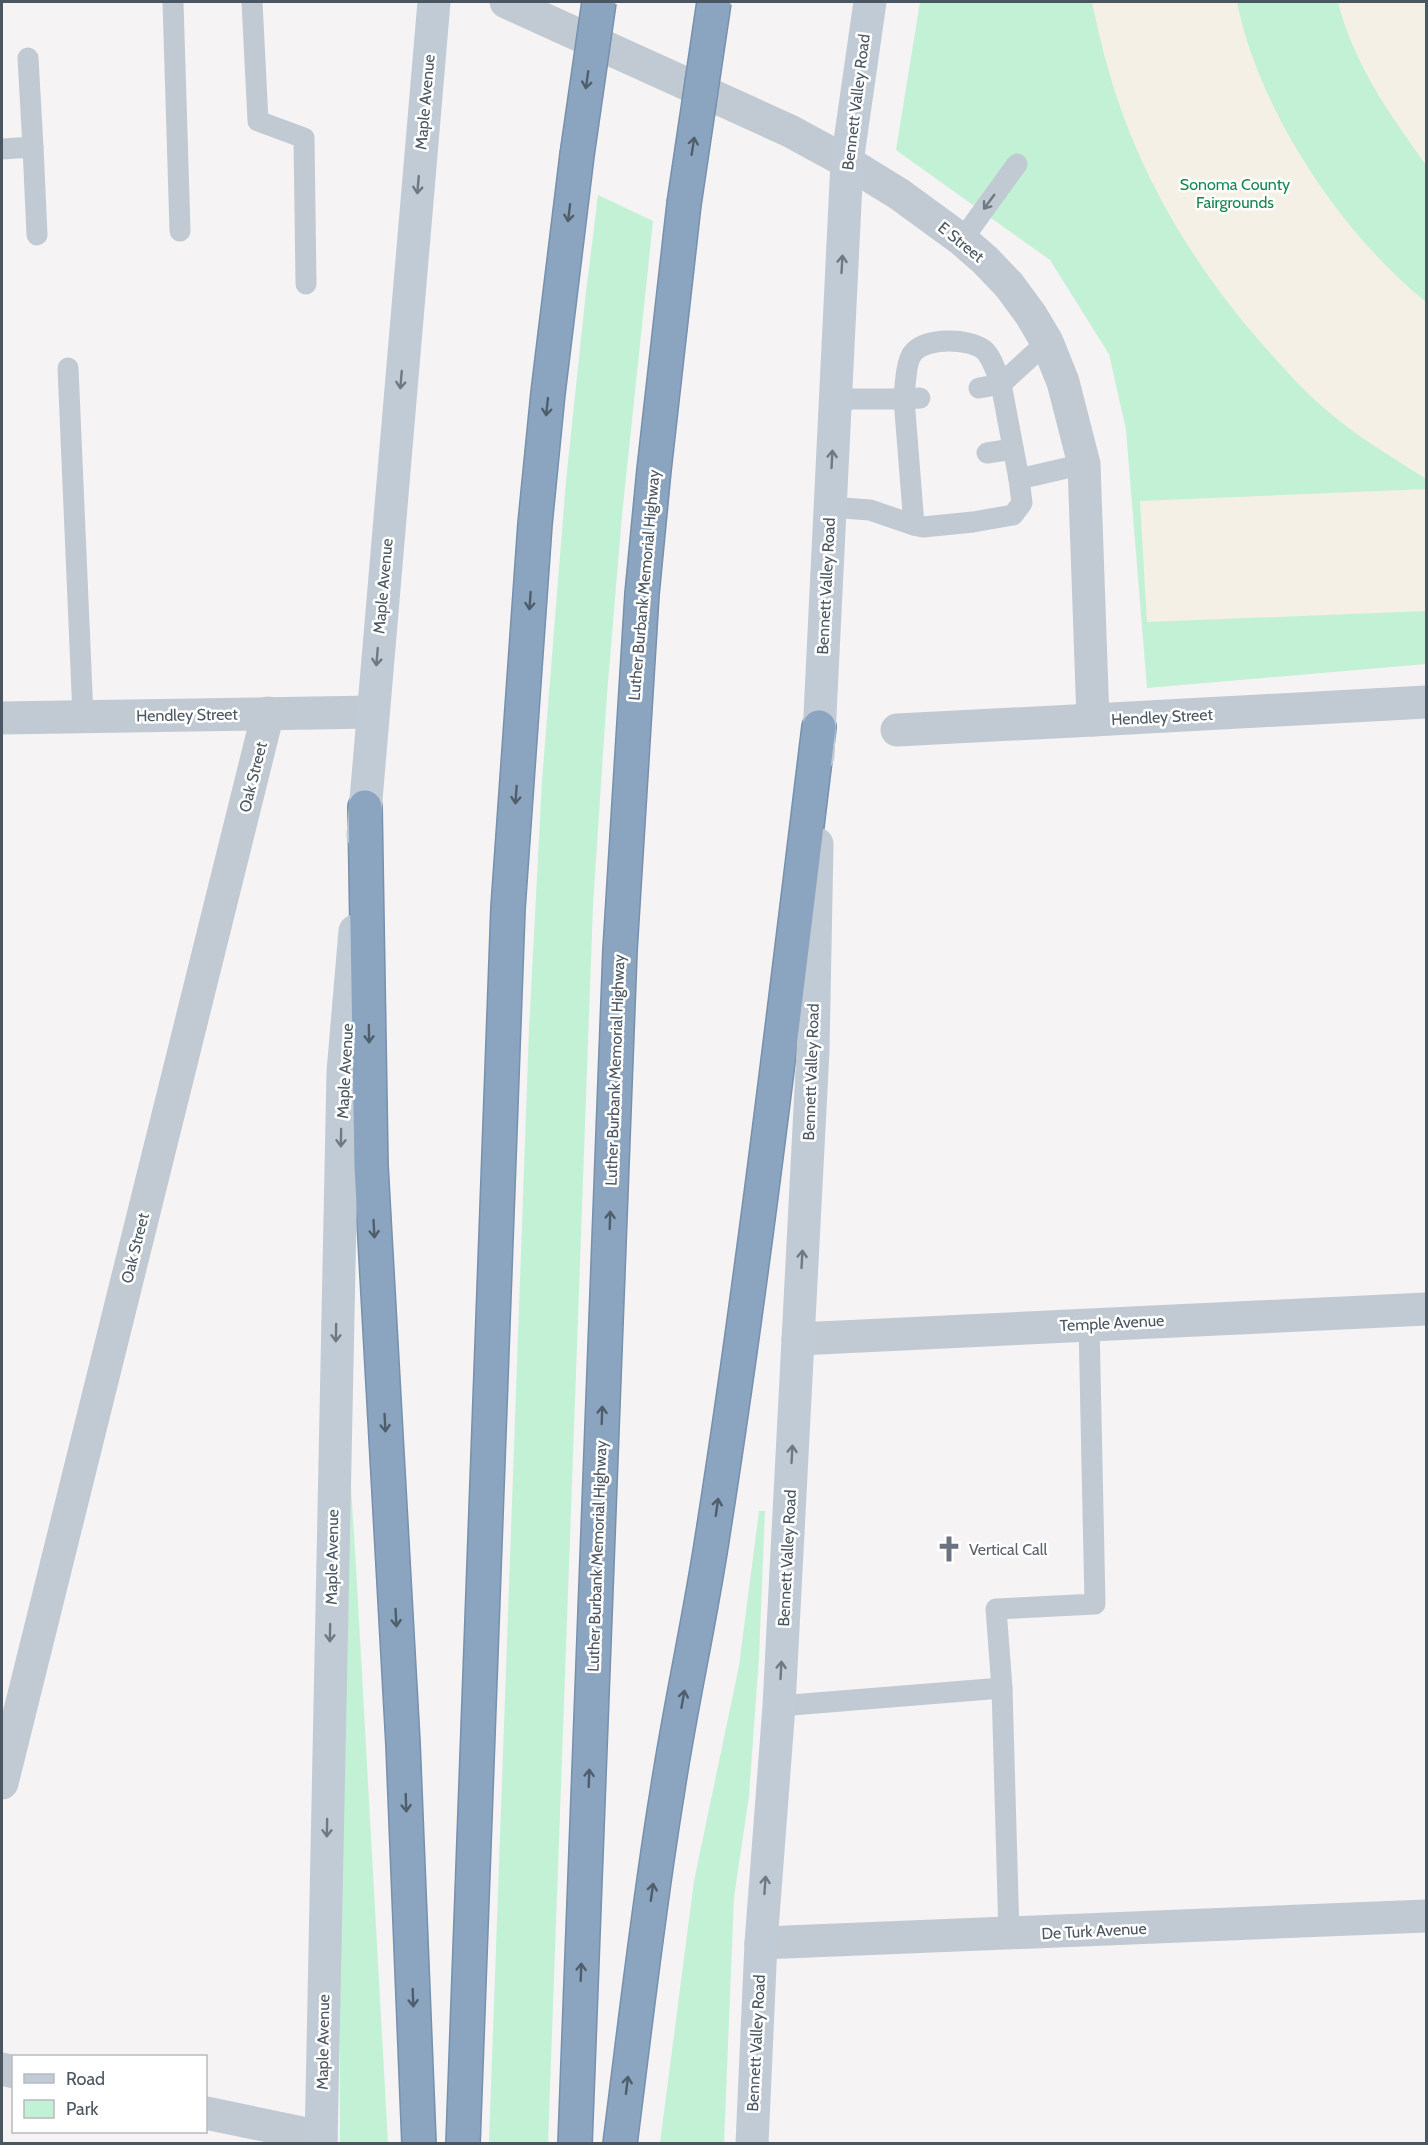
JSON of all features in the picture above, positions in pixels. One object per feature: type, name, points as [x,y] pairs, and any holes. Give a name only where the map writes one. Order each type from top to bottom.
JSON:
[{"type":"highway","points":[[462,2144],[508,908],[535,524],[548,393],[576,155],[599,2]]},
{"type":"highway","name":"Luther Burbank Memorial Highway","points":[[575,2144],[621,939],[642,594],[684,204],[714,2]]},
{"type":"highway","points":[[620,2144],[644,1949],[667,1792],[700,1614],[723,1466],[780,1043],[819,727]]},
{"type":"highway","points":[[365,807],[371,1166],[403,1744],[419,2144]]},
{"type":"main road","name":"Maple Avenue","points":[[321,2140],[343,1072],[434,2]]},
{"type":"main road","name":"Bennett Valley Road","points":[[752,2144],[761,1943],[779,1706],[813,1051],[819,727],[847,162],[870,2]]},
{"type":"street","name":"E Street","points":[[506,2],[790,131],[847,162],[898,194],[962,240],[1009,285],[1047,342],[1063,382],[1083,464],[1093,720]]},
{"type":"street","name":"Hendley Street","points":[[897,730],[1426,702]]},
{"type":"street","name":"Hendley Street","points":[[2,718],[373,712]]},
{"type":"street","name":"Oak Street","points":[[2,1783],[268,713]]},
{"type":"street","name":"Temple Avenue","points":[[798,1339],[1426,1309]]},
{"type":"street","name":"De Turk Avenue","points":[[761,1943],[1009,1935],[1426,1916]]},
{"type":"street","points":[[207,2112],[321,2140]]},
{"type":"lane","points":[[173,2],[180,231]]},
{"type":"lane","points":[[252,2],[258,121],[304,138],[306,284]]},
{"type":"lane","points":[[28,58],[37,235]]},
{"type":"lane","points":[[2,149],[33,147]]},
{"type":"lane","points":[[962,240],[1017,164]]},
{"type":"lane","points":[[830,507],[870,510],[915,525],[923,527],[1013,516],[1022,503],[1001,384],[986,351],[973,344],[951,340],[924,346],[912,353],[909,361],[919,465],[915,525]]},
{"type":"lane","points":[[979,387],[1001,384],[1047,342]]},
{"type":"lane","points":[[68,368],[83,716]]},
{"type":"lane","points":[[835,399],[912,398]]},
{"type":"lane","points":[[987,453],[1013,449]]},
{"type":"lane","points":[[1019,479],[1083,464]]},
{"type":"lane","points":[[1009,1935],[1002,1688],[996,1609],[1095,1604],[1089,1324]]},
{"type":"lane","points":[[779,1706],[1002,1688]]},
{"type":"green space","name":"Sonoma County Fairgrounds","points":[[920,2],[1426,2],[1426,664],[1147,688],[1126,430],[1109,354],[1050,260],[896,150]]},
{"type":"green space","points":[[598,195],[653,221],[622,515],[593,905],[548,2143],[489,2143],[529,1030],[542,781],[566,481]]},
{"type":"green space","points":[[346,1407],[388,2143],[340,2144],[339,1805]]},
{"type":"green space","points":[[759,1511],[765,1511],[759,1657],[749,1796],[734,1897],[724,2143],[660,2143],[694,1881],[739,1666]]},
{"type":"sand","points":[[1092,2],[1237,2],[1248,43],[1263,84],[1308,167],[1334,205],[1364,241],[1394,274],[1426,302],[1426,479],[1349,428],[1311,396],[1244,323],[1195,257],[1154,187],[1137,150],[1109,72]]},
{"type":"sand","points":[[1338,2],[1426,2],[1426,165],[1374,88],[1353,46]]},
{"type":"sand","points":[[1426,489],[1426,611],[1147,622],[1140,501]]},
{"type":"place","name":"Vertical Call","points":[[949,1549]]}]
